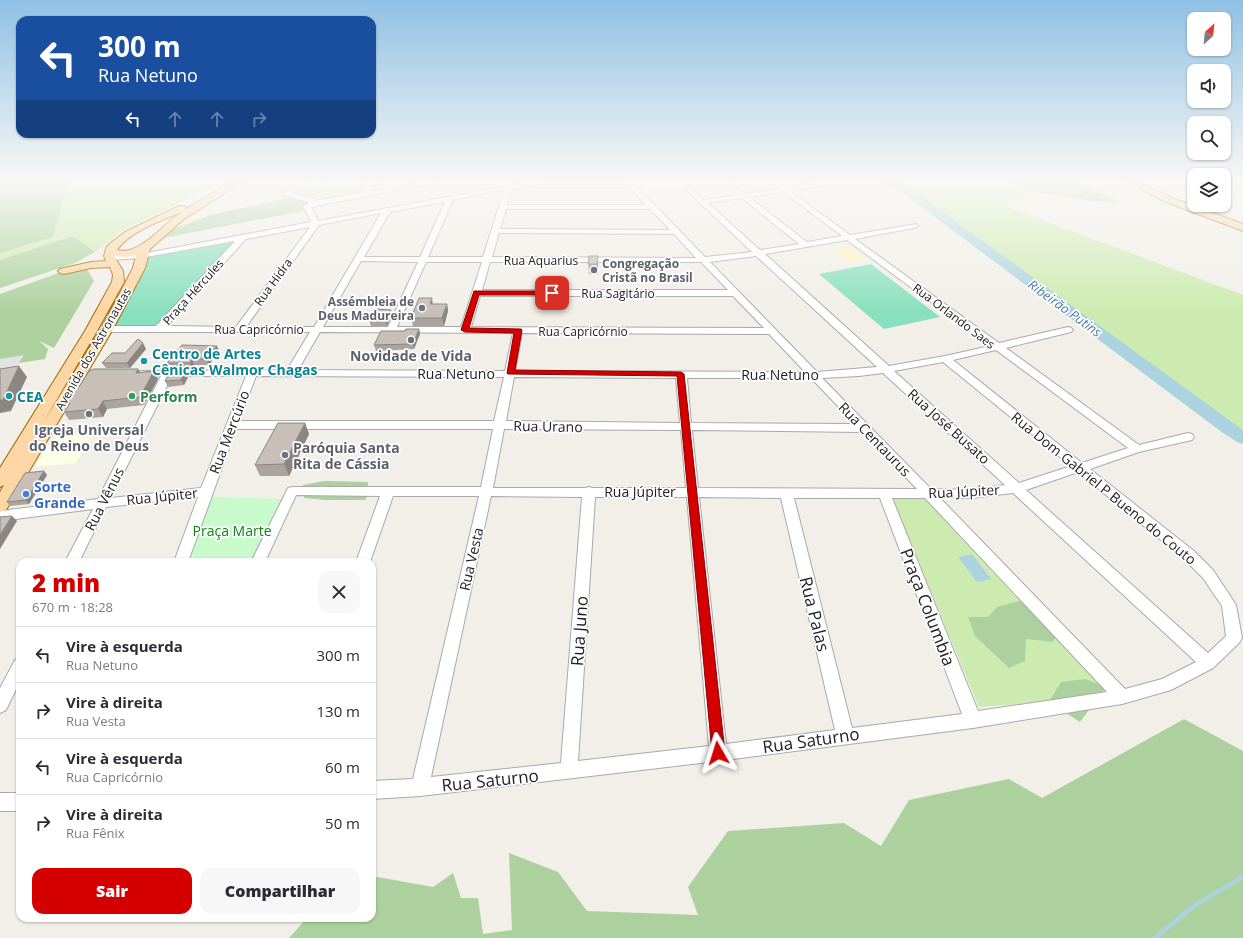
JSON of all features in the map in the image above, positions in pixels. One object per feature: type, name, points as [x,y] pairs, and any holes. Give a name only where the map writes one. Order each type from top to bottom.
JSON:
[{"type":"main road","points":[[111,257],[117,243],[146,225]]},
{"type":"main road","points":[[64,271],[91,265],[111,257],[113,252],[120,254],[131,253],[146,248],[171,225]]},
{"type":"main road","points":[[126,237],[149,233],[154,235],[146,248]]},
{"type":"main road","name":"Avenida dos Astronautas","points":[[0,506],[88,372],[107,329],[139,268],[146,248]]},
{"type":"main road","name":"Avenida dos Astronautas","points":[[0,481],[91,330],[118,282],[119,274],[111,257]]},
{"type":"street","points":[[146,248],[243,237],[312,225]]},
{"type":"street","name":"Rua Hidra","points":[[239,329],[315,225]]},
{"type":"street","points":[[291,373],[378,225]]},
{"type":"street","points":[[391,330],[439,225]]},
{"type":"street","points":[[465,330],[498,225]]},
{"type":"street","name":"Rua Centaurus","points":[[669,225],[1122,697]]},
{"type":"street","name":"Rua José Busato","points":[[728,225],[888,369],[1208,663]]},
{"type":"street","points":[[780,225],[805,245]]},
{"type":"street","name":"Rua Orlando Saes","points":[[831,225],[1137,449]]},
{"type":"street","name":"Rua Aquarius","points":[[358,259],[704,260],[759,253],[914,226]]},
{"type":"street","points":[[496,231],[676,232]]},
{"type":"street","name":"Praça Hércules","points":[[159,329],[243,237]]},
{"type":"street","name":"Rua Sagitário","points":[[476,293],[735,293]]},
{"type":"street","name":"Rua Capricórnio","points":[[107,329],[771,331]]},
{"type":"street","name":"Rua Vesta","points":[[420,787],[486,492],[518,330]]},
{"type":"street","name":"Rua Netuno","points":[[132,372],[814,375],[859,373],[945,359],[1068,330]]},
{"type":"street","name":"Rua Dom Gabriel P Bueno do Couto","points":[[945,359],[1189,555],[1208,574],[1229,606],[1234,638]]},
{"type":"street","name":"Rua Vênus","points":[[74,558],[168,373]]},
{"type":"street","name":"Rua Mercúrio","points":[[206,492],[252,373]]},
{"type":"street","points":[[681,374],[691,492],[718,753]]},
{"type":"street","name":"Rua Urano","points":[[233,425],[500,425],[686,428],[864,428]]},
{"type":"street","name":"Rua Júpiter","points":[[260,558],[292,491],[589,491],[971,494],[1018,488],[1137,449],[1188,437]]},
{"type":"street","points":[[364,558],[388,491]]},
{"type":"street","name":"Rua Juno","points":[[569,771],[589,491]]},
{"type":"street","points":[[181,558],[206,492]]},
{"type":"street","name":"Rua Júpiter","points":[[0,516],[102,502],[206,492]]},
{"type":"street","name":"Rua Palas","points":[[786,492],[845,735]]},
{"type":"street","name":"Praça Columbia","points":[[884,493],[973,720]]},
{"type":"street","name":"Rua Saturno","points":[[376,790],[420,787],[569,771],[718,753],[845,735],[973,720],[1122,697],[1164,685],[1208,663],[1234,638]]},
{"type":"street","points":[[0,705],[16,673]]},
{"type":"street","points":[[0,802],[16,802]]},
{"type":"shaded area","points":[[24,355],[13,372],[0,374],[0,359]]},
{"type":"shaded area","points":[[92,434],[76,463],[35,467],[53,438]]},
{"type":"green space","points":[[0,225],[56,225],[53,237],[0,253]]},
{"type":"green space","points":[[55,225],[133,225],[124,229],[95,252],[73,236],[0,260],[0,253],[52,237]]},
{"type":"green space","points":[[185,225],[232,225],[163,238],[166,232]]},
{"type":"green space","points":[[952,225],[1055,225],[1243,295],[1243,437],[1219,423]]},
{"type":"green space","points":[[73,236],[95,252],[75,263],[0,288],[0,260]]},
{"type":"green space","points":[[234,242],[158,325],[115,326],[145,262],[145,258]]},
{"type":"green space","points":[[871,264],[940,317],[884,329],[819,274]]},
{"type":"green space","points":[[87,269],[94,281],[54,348],[39,341],[48,349],[45,359],[0,366],[0,294],[64,271]]},
{"type":"green space","points":[[324,481],[368,482],[368,490],[370,493],[365,500],[325,500],[304,498],[303,485]]},
{"type":"green space","name":"Praça Marte","points":[[209,497],[283,499],[255,558],[189,558]]},
{"type":"green space","points":[[892,498],[924,498],[1111,697],[979,707]]},
{"type":"green space","points":[[1023,600],[1060,627],[1053,642],[1026,639],[1025,661],[1009,668],[975,636],[968,617],[988,617],[997,607]]},
{"type":"green space","points":[[1085,679],[1106,687],[1080,722],[1049,702],[1061,682]]},
{"type":"green space","points":[[1184,719],[1243,751],[1243,938],[289,938],[303,922],[376,922],[376,877],[433,887],[453,873],[461,898],[478,898],[483,934],[512,930],[509,853],[558,872],[587,911],[698,915],[688,887],[728,831],[844,823],[881,846],[909,800],[1009,779],[1042,798]]},
{"type":"sand","points":[[850,246],[867,259],[849,262],[832,249]]},
{"type":"water","points":[[972,554],[991,579],[977,582],[958,557]]},
{"type":"building","points":[[589,256],[598,256],[597,264],[588,264]]},
{"type":"building","points":[[419,298],[432,298],[430,304],[447,304],[442,318],[411,318]]},
{"type":"building","points":[[375,309],[391,310],[385,320],[369,320]]},
{"type":"building","points":[[406,329],[419,329],[413,344],[374,345],[381,331],[405,331]]},
{"type":"building","points":[[138,339],[143,343],[127,363],[102,363],[112,353],[125,353]]},
{"type":"building","points":[[182,345],[217,346],[206,359],[192,359],[190,363],[167,363]]},
{"type":"building","points":[[19,366],[3,400],[0,400],[0,369]]},
{"type":"building","points":[[94,369],[138,369],[136,373],[154,371],[140,397],[103,401],[98,409],[64,412],[70,403],[67,403],[72,396],[66,396],[72,388],[79,387],[89,371]]},
{"type":"building","points":[[170,371],[185,371],[181,380],[165,381]]},
{"type":"building","points":[[278,423],[305,423],[284,464],[255,465]]},
{"type":"building","points":[[44,471],[26,500],[7,502],[25,473]]},
{"type":"building","points":[[12,516],[0,535],[0,517]]},
{"type":"waterway","points":[[196,227],[210,225]]},
{"type":"waterway","name":"Ribeirão Putins","points":[[953,225],[1243,438]]},
{"type":"waterway","points":[[1155,938],[1195,905],[1243,877]]},
{"type":"place","name":"Congregação Cristã no Brasil","points":[[594,270]]},
{"type":"place","name":"Assémbleia de Deus Madureira","points":[[422,308]]},
{"type":"place","name":"Novidade de Vida","points":[[411,340]]},
{"type":"place","name":"Centro de Artes Cênicas Walmor Chagas","points":[[144,361]]},
{"type":"place","name":"CEA","points":[[9,396]]},
{"type":"place","name":"Perform","points":[[132,396]]},
{"type":"place","name":"Igreja Universal do Reino de Deus","points":[[89,414]]},
{"type":"place","name":"Paróquia Santa Rita de Cássia","points":[[285,455]]},
{"type":"place","name":"Sorte Grande","points":[[26,494]]},
{"type":"route","points":[[552,293],[476,293],[465,330],[518,330],[510,373],[681,374],[718,753]]}]
